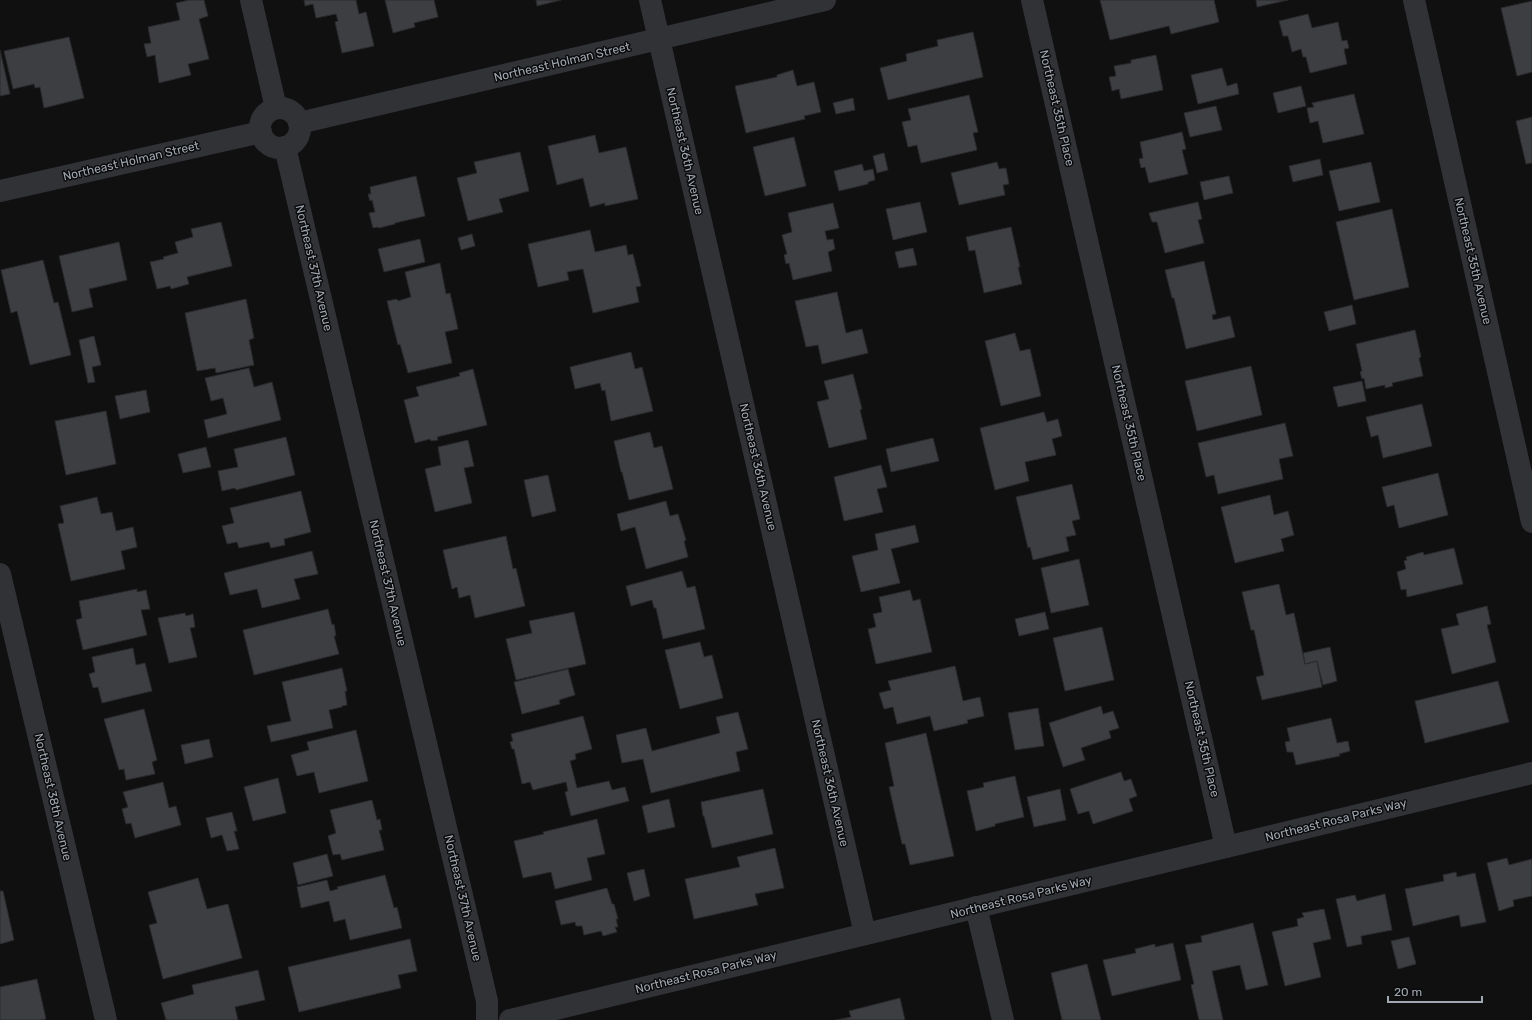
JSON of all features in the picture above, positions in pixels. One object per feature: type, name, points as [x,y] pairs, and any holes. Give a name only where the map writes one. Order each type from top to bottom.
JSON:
[{"type":"street","points":[[251,0],[276,108]]},
{"type":"street","name":"Northeast 36th Avenue","points":[[650,0],[865,934]]},
{"type":"street","name":"Northeast Holman Street","points":[[300,123],[825,0]]},
{"type":"street","name":"Northeast 35th Place","points":[[1032,0],[1226,847]]},
{"type":"street","name":"Northeast 35th Avenue","points":[[1414,0],[1532,522]]},
{"type":"street","points":[[276,108],[290,110],[297,117],[300,123],[300,132],[297,139],[285,147],[278,148],[271,145],[265,140],[261,132],[264,117],[276,108]]},
{"type":"street","name":"Northeast Holman Street","points":[[0,191],[261,132]]},
{"type":"street","name":"Northeast 37th Avenue","points":[[285,147],[487,1002],[487,1020]]},
{"type":"street","name":"Northeast 38th Avenue","points":[[0,574],[106,1020]]},
{"type":"street","name":"Northeast Rosa Parks Way","points":[[510,1020],[1532,773]]},
{"type":"street","points":[[976,907],[1003,1020]]},
{"type":"building","points":[[189,0],[204,0],[208,16],[199,19],[209,59],[188,64],[191,75],[159,83],[155,55],[147,57],[144,44],[151,43],[148,27],[180,20],[176,3]]},
{"type":"building","points":[[304,0],[356,0],[359,14],[366,12],[374,46],[342,53],[335,22],[338,21],[336,14],[316,18],[313,4],[305,6]]},
{"type":"building","points":[[385,0],[434,0],[438,17],[414,23],[415,27],[393,33]]},
{"type":"building","points":[[536,0],[561,0],[537,6]]},
{"type":"building","points":[[1100,0],[1214,0],[1219,22],[1171,34],[1169,26],[1110,40]]},
{"type":"building","points":[[1256,0],[1288,0],[1257,7]]},
{"type":"building","points":[[1532,1],[1532,72],[1517,76],[1501,8]]},
{"type":"building","points":[[1308,14],[1312,28],[1338,22],[1342,41],[1347,40],[1349,48],[1344,49],[1347,64],[1310,73],[1306,57],[1303,57],[1301,49],[1292,52],[1288,36],[1283,36],[1279,21]]},
{"type":"building","points":[[973,32],[983,77],[888,100],[880,68],[907,61],[906,54],[938,46],[937,40]]},
{"type":"building","points":[[69,37],[84,98],[44,108],[40,87],[35,88],[34,84],[13,89],[4,51]]},
{"type":"building","points":[[0,50],[10,94],[0,96]]},
{"type":"building","points":[[1156,55],[1163,90],[1121,99],[1119,89],[1112,91],[1109,77],[1116,76],[1114,66],[1131,63],[1131,60]]},
{"type":"building","points":[[1222,68],[1227,86],[1237,83],[1239,94],[1198,104],[1191,75]]},
{"type":"building","points":[[793,70],[797,86],[814,82],[821,112],[804,116],[805,119],[746,133],[735,86],[777,77],[777,75]]},
{"type":"building","points":[[1301,86],[1306,106],[1278,113],[1273,93]]},
{"type":"building","points":[[1354,94],[1364,134],[1323,143],[1318,121],[1310,123],[1307,108],[1314,107],[1312,103]]},
{"type":"building","points":[[969,95],[978,132],[973,133],[977,150],[921,163],[917,145],[908,147],[902,122],[911,120],[908,109]]},
{"type":"building","points":[[853,98],[855,110],[836,114],[833,103]]},
{"type":"building","points":[[1216,106],[1222,130],[1190,137],[1184,113]]},
{"type":"building","points":[[1532,117],[1532,163],[1526,164],[1516,121]]},
{"type":"building","points":[[1182,132],[1186,149],[1182,150],[1188,174],[1149,183],[1145,167],[1141,168],[1139,159],[1143,158],[1140,142]]},
{"type":"building","points":[[595,135],[599,153],[626,147],[638,199],[605,206],[605,203],[590,207],[583,178],[557,185],[548,146]]},
{"type":"building","points":[[794,137],[806,186],[765,196],[753,147]]},
{"type":"building","points":[[520,152],[529,191],[499,199],[503,212],[468,221],[457,178],[477,173],[474,162]]},
{"type":"building","points":[[884,153],[888,170],[877,173],[873,156]]},
{"type":"building","points":[[1320,159],[1323,175],[1293,182],[1289,166]]},
{"type":"building","points":[[997,162],[999,169],[1006,168],[1009,184],[1003,185],[1005,195],[959,205],[951,173]]},
{"type":"building","points":[[1371,162],[1380,202],[1339,211],[1329,171]]},
{"type":"building","points":[[862,164],[864,171],[873,169],[875,180],[868,182],[868,184],[839,191],[834,171]]},
{"type":"building","points":[[416,176],[425,216],[379,228],[373,228],[369,213],[375,212],[372,200],[370,201],[368,194],[371,194],[370,187]]},
{"type":"building","points":[[1229,176],[1233,193],[1204,200],[1200,182]]},
{"type":"building","points":[[920,202],[927,232],[893,240],[886,209]]},
{"type":"building","points":[[1198,202],[1202,219],[1198,220],[1204,243],[1165,253],[1157,222],[1152,222],[1149,213]]},
{"type":"building","points":[[833,203],[839,228],[825,231],[827,240],[833,239],[835,249],[828,252],[832,271],[793,280],[789,263],[786,264],[784,255],[787,254],[782,235],[792,232],[788,213]]},
{"type":"building","points":[[1392,209],[1409,287],[1354,300],[1336,222]]},
{"type":"building","points":[[221,222],[232,266],[187,277],[189,284],[171,289],[170,286],[157,289],[150,262],[164,259],[163,257],[178,253],[175,242],[193,237],[191,229]]},
{"type":"building","points":[[1011,227],[1020,267],[1018,267],[1022,284],[984,293],[975,250],[969,251],[966,237]]},
{"type":"building","points":[[590,230],[595,252],[626,245],[628,255],[633,254],[641,286],[636,287],[639,302],[593,313],[583,269],[567,272],[569,280],[538,287],[528,244]]},
{"type":"building","points":[[472,234],[475,246],[461,250],[458,238]]},
{"type":"building","points":[[420,239],[425,262],[384,272],[378,249]]},
{"type":"building","points":[[119,242],[127,280],[89,289],[93,307],[72,312],[59,256]]},
{"type":"building","points":[[913,248],[917,265],[899,268],[895,252]]},
{"type":"building","points":[[43,260],[54,303],[58,302],[71,355],[30,365],[17,311],[11,313],[1,270]]},
{"type":"building","points":[[1204,261],[1216,314],[1212,315],[1213,320],[1230,316],[1235,337],[1186,349],[1174,298],[1172,298],[1165,270]]},
{"type":"building","points":[[440,263],[446,294],[450,293],[458,329],[445,332],[452,363],[408,373],[400,344],[398,345],[387,301],[397,299],[398,301],[411,297],[405,272]]},
{"type":"building","points":[[837,292],[846,333],[862,329],[868,353],[822,364],[818,345],[806,347],[795,301]]},
{"type":"building","points":[[246,299],[254,338],[249,340],[254,365],[216,373],[215,368],[197,371],[185,313]]},
{"type":"building","points":[[1352,305],[1356,324],[1329,331],[1324,312]]},
{"type":"building","points":[[1415,330],[1421,357],[1419,358],[1423,376],[1392,383],[1393,386],[1385,388],[1385,385],[1366,389],[1364,378],[1362,379],[1360,372],[1362,371],[1356,344]]},
{"type":"building","points":[[1015,333],[1020,351],[1030,349],[1041,396],[1001,406],[985,341]]},
{"type":"building","points":[[94,336],[101,365],[92,367],[95,382],[88,383],[79,340]]},
{"type":"building","points":[[631,352],[635,369],[642,367],[653,411],[611,421],[605,390],[602,391],[600,383],[575,389],[570,367]]},
{"type":"building","points":[[1251,366],[1262,415],[1197,431],[1185,381]]},
{"type":"building","points":[[249,368],[254,387],[272,382],[281,420],[208,438],[204,420],[227,414],[223,398],[211,401],[205,378]]},
{"type":"building","points":[[473,369],[487,425],[437,437],[438,440],[431,441],[430,439],[415,443],[404,400],[419,396],[416,387],[460,376],[459,373]]},
{"type":"building","points":[[853,374],[862,409],[860,410],[867,439],[829,448],[817,402],[829,399],[824,381]]},
{"type":"building","points":[[1362,381],[1366,401],[1338,407],[1333,387]]},
{"type":"building","points":[[146,390],[150,412],[120,419],[115,396]]},
{"type":"building","points":[[1422,404],[1432,446],[1383,458],[1378,435],[1371,437],[1366,417]]},
{"type":"building","points":[[106,411],[116,464],[66,475],[55,421]]},
{"type":"building","points":[[1044,412],[1047,422],[1058,419],[1062,436],[1052,439],[1056,455],[1025,462],[1029,481],[995,490],[980,428]]},
{"type":"building","points":[[1285,423],[1293,456],[1279,459],[1283,479],[1218,494],[1214,475],[1206,477],[1198,443]]},
{"type":"building","points":[[650,432],[654,448],[662,446],[673,489],[629,500],[614,441]]},
{"type":"building","points":[[286,437],[295,475],[236,490],[235,488],[222,491],[218,471],[238,467],[234,449]]},
{"type":"building","points":[[933,438],[939,461],[891,472],[886,449]]},
{"type":"building","points":[[468,440],[474,466],[464,468],[472,503],[435,512],[425,469],[441,465],[438,447]]},
{"type":"building","points":[[206,447],[211,467],[183,473],[178,454]]},
{"type":"building","points":[[881,465],[887,487],[877,489],[883,512],[844,521],[834,477]]},
{"type":"building","points":[[1438,473],[1448,515],[1399,528],[1394,505],[1387,507],[1382,487]]},
{"type":"building","points":[[548,475],[556,511],[532,517],[524,480]]},
{"type":"building","points":[[1072,484],[1080,519],[1072,521],[1076,535],[1066,537],[1069,551],[1033,560],[1030,547],[1028,548],[1016,497]]},
{"type":"building","points":[[301,491],[311,532],[284,539],[285,545],[271,548],[269,542],[239,548],[237,542],[227,544],[222,526],[234,523],[230,508]]},
{"type":"building","points":[[1270,495],[1274,515],[1288,511],[1294,535],[1281,539],[1284,551],[1235,563],[1221,507]]},
{"type":"building","points":[[97,497],[101,514],[112,512],[116,531],[133,527],[137,547],[121,551],[125,569],[71,581],[58,524],[64,523],[60,506]]},
{"type":"building","points":[[666,501],[670,516],[678,514],[686,540],[684,541],[688,557],[646,569],[635,527],[621,531],[617,514]]},
{"type":"building","points":[[915,525],[919,542],[891,549],[900,583],[861,592],[852,556],[878,550],[875,534]]},
{"type":"building","points":[[506,536],[513,569],[516,568],[525,606],[475,618],[470,595],[459,598],[457,587],[452,589],[443,550]]},
{"type":"building","points":[[1454,548],[1463,584],[1407,597],[1406,589],[1401,590],[1397,572],[1406,569],[1404,561],[1407,560],[1406,557],[1423,552],[1424,555]]},
{"type":"building","points":[[312,551],[318,574],[294,579],[300,599],[262,608],[257,589],[230,595],[224,573]]},
{"type":"building","points":[[1079,559],[1089,605],[1051,613],[1041,568]]},
{"type":"building","points":[[682,571],[687,588],[695,586],[705,629],[663,639],[656,608],[654,608],[652,600],[631,606],[626,586]]},
{"type":"building","points":[[1279,584],[1286,615],[1294,613],[1305,664],[1317,661],[1322,687],[1262,700],[1256,677],[1264,675],[1254,630],[1251,630],[1242,592]]},
{"type":"building","points":[[137,589],[137,592],[146,590],[150,609],[141,610],[147,635],[83,650],[76,620],[82,618],[79,601]]},
{"type":"building","points":[[910,590],[913,601],[920,599],[932,652],[876,664],[868,629],[876,627],[873,614],[882,612],[879,597]]},
{"type":"building","points":[[1487,606],[1491,624],[1487,625],[1496,662],[1452,674],[1441,629],[1459,625],[1456,614]]},
{"type":"building","points":[[328,609],[332,625],[334,624],[336,636],[334,636],[339,654],[254,675],[243,630]]},
{"type":"building","points":[[574,612],[586,664],[516,680],[506,639],[532,633],[529,621]]},
{"type":"building","points":[[1045,612],[1049,629],[1019,636],[1015,619]]},
{"type":"building","points":[[185,613],[186,616],[193,614],[195,627],[190,628],[197,657],[169,663],[158,618]]},
{"type":"building","points":[[1102,627],[1114,680],[1065,691],[1053,638]]},
{"type":"building","points":[[700,642],[704,657],[712,655],[723,698],[680,709],[665,650]]},
{"type":"building","points":[[1330,647],[1337,681],[1323,685],[1317,661],[1305,664],[1303,653]]},
{"type":"building","points":[[133,648],[136,665],[145,663],[152,691],[102,703],[98,687],[93,688],[89,674],[95,672],[92,657]]},
{"type":"building","points":[[955,666],[963,701],[980,697],[984,716],[967,720],[968,723],[934,731],[930,716],[897,724],[893,707],[884,709],[879,693],[891,690],[888,681]]},
{"type":"building","points":[[342,668],[347,691],[345,691],[347,705],[329,710],[333,728],[271,742],[267,726],[291,721],[282,682]]},
{"type":"building","points":[[568,669],[575,695],[559,700],[560,704],[522,714],[514,682]]},
{"type":"building","points":[[1498,681],[1509,722],[1425,743],[1415,701]]},
{"type":"building","points":[[1101,706],[1103,714],[1113,711],[1119,728],[1109,731],[1111,738],[1081,748],[1085,760],[1063,767],[1049,723]]},
{"type":"building","points":[[1038,708],[1044,746],[1015,750],[1008,713]]},
{"type":"building","points":[[144,709],[157,760],[152,762],[155,774],[126,780],[124,769],[119,770],[104,719]]},
{"type":"building","points":[[738,712],[748,749],[736,752],[740,771],[651,793],[643,759],[622,763],[616,735],[646,728],[652,751],[720,733],[716,717]]},
{"type":"building","points":[[583,716],[592,749],[575,754],[576,759],[570,761],[577,788],[609,781],[612,790],[625,787],[629,801],[571,816],[565,792],[568,791],[566,782],[533,790],[530,782],[522,784],[514,749],[512,749],[510,742],[513,741],[511,734]]},
{"type":"building","points":[[1331,718],[1337,743],[1348,741],[1350,751],[1339,754],[1340,756],[1296,765],[1293,752],[1287,752],[1285,742],[1290,741],[1287,728]]},
{"type":"building","points":[[356,730],[368,781],[319,793],[314,772],[297,776],[291,755],[309,750],[307,742]]},
{"type":"building","points":[[926,733],[954,856],[910,865],[905,844],[902,844],[889,787],[894,786],[885,743]]},
{"type":"building","points":[[209,739],[213,757],[185,764],[181,745]]},
{"type":"building","points":[[1121,772],[1124,781],[1131,779],[1137,796],[1129,799],[1133,811],[1093,824],[1089,811],[1078,814],[1070,789]]},
{"type":"building","points":[[1015,776],[1024,817],[995,824],[995,826],[976,831],[967,791],[984,787],[983,783]]},
{"type":"building","points":[[278,778],[286,813],[253,821],[244,787]]},
{"type":"building","points":[[163,782],[169,808],[176,806],[181,825],[135,838],[131,823],[126,824],[122,809],[128,807],[123,792]]},
{"type":"building","points":[[763,789],[773,834],[712,848],[703,816],[701,802]]},
{"type":"building","points":[[1060,789],[1066,820],[1034,827],[1027,797]]},
{"type":"building","points":[[669,799],[675,827],[648,833],[642,806]]},
{"type":"building","points":[[372,800],[377,820],[380,819],[382,830],[379,830],[384,850],[342,860],[340,854],[333,855],[328,836],[336,833],[330,810]]},
{"type":"building","points":[[232,812],[237,831],[234,831],[239,849],[227,851],[222,835],[211,838],[206,818]]},
{"type":"building","points":[[597,819],[605,854],[587,858],[592,880],[555,889],[551,872],[523,878],[514,841],[544,834],[543,832]]},
{"type":"building","points":[[775,848],[784,888],[755,894],[758,905],[694,919],[685,879],[740,867],[737,857]]},
{"type":"building","points":[[327,854],[333,876],[298,885],[293,863]]},
{"type":"building","points":[[1507,858],[1509,865],[1532,859],[1532,896],[1513,900],[1514,906],[1499,911],[1487,863]]},
{"type":"building","points":[[644,869],[650,896],[634,901],[627,873]]},
{"type":"building","points":[[1456,872],[1457,877],[1475,873],[1486,922],[1461,927],[1459,915],[1413,926],[1405,889],[1444,881],[1443,875]]},
{"type":"building","points":[[385,875],[394,908],[397,907],[402,928],[350,940],[345,919],[334,922],[329,901],[301,908],[297,887],[327,880],[330,891],[338,889],[337,887]]},
{"type":"building","points":[[198,878],[207,909],[228,904],[242,958],[163,979],[149,925],[157,923],[148,892]]},
{"type":"building","points":[[607,888],[612,904],[614,904],[618,919],[616,919],[618,927],[615,927],[617,932],[603,936],[601,931],[584,935],[582,926],[576,926],[575,922],[561,925],[555,901]]},
{"type":"building","points":[[0,891],[3,891],[14,940],[0,944]]},
{"type":"building","points":[[1385,894],[1392,930],[1361,936],[1362,944],[1347,947],[1336,899],[1355,895],[1357,901]]},
{"type":"building","points":[[1324,909],[1331,939],[1313,943],[1321,977],[1285,986],[1272,932],[1298,926],[1297,919],[1304,917],[1302,913]]},
{"type":"building","points":[[1253,923],[1268,985],[1246,990],[1240,965],[1212,971],[1223,1020],[1199,1020],[1191,985],[1194,984],[1185,945],[1202,942],[1201,936]]},
{"type":"building","points":[[1409,937],[1416,964],[1398,969],[1391,941]]},
{"type":"building","points":[[410,939],[417,971],[398,975],[401,988],[299,1012],[288,967]]},
{"type":"building","points":[[1173,943],[1181,980],[1112,996],[1103,960],[1136,953],[1135,949],[1155,944],[1155,947]]},
{"type":"building","points":[[1087,964],[1101,1020],[1062,1020],[1051,973]]},
{"type":"building","points":[[258,970],[265,1000],[235,1007],[238,1020],[166,1020],[161,1003],[194,994],[192,985]]},
{"type":"building","points":[[37,979],[46,1019],[0,1020],[0,987]]},
{"type":"building","points":[[900,998],[905,1020],[836,1020],[851,1017],[849,1011]]}]
